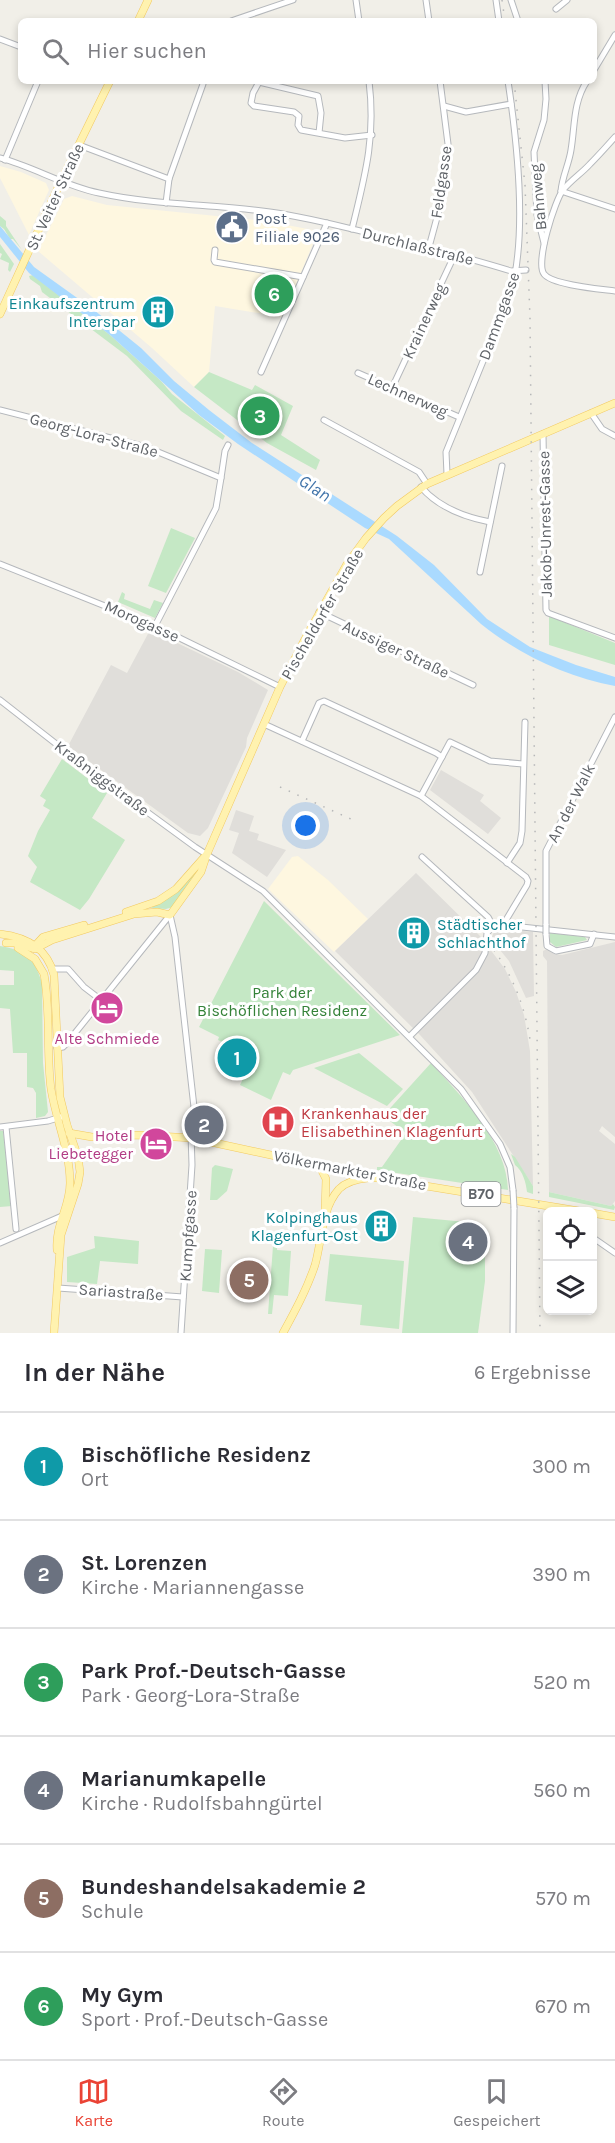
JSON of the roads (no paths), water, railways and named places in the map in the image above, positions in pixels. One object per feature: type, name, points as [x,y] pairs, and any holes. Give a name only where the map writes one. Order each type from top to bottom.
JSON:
[{"type":"main road","points":[[139,18],[148,0]]},
{"type":"main road","name":"St. Veiter Straße","points":[[0,314],[106,84]]},
{"type":"main road","name":"Pischeldorfer Straße","points":[[170,915],[201,872],[280,687],[319,612],[347,564],[366,538],[384,518],[424,485],[615,403]]},
{"type":"main road","name":"Pischeldorfer Straße","points":[[34,949],[43,937],[158,901],[184,882],[196,864],[207,854]]},
{"type":"main road","points":[[3,943],[34,949],[52,940],[134,914],[157,912],[170,915]]},
{"type":"main road","points":[[0,934],[46,956],[52,969],[55,983],[61,1117],[69,1160],[70,1187],[65,1215]]},
{"type":"main road","points":[[34,949],[46,985],[51,1088],[75,1148],[80,1167],[79,1177],[56,1236],[58,1288],[54,1333]]},
{"type":"main road","points":[[48,1039],[57,1048]]},
{"type":"main road","name":"B70","points":[[69,1133],[92,1137]]},
{"type":"main road","points":[[69,1160],[75,1148],[92,1137]]},
{"type":"main road","name":"Völkermarkter Straße","points":[[92,1137],[192,1138],[319,1167],[554,1207]]},
{"type":"main road","points":[[319,1167],[327,1179],[325,1220]]},
{"type":"main road","name":"B70","points":[[284,1333],[310,1278],[325,1220],[334,1196],[345,1184],[360,1179],[377,1178]]},
{"type":"main road","points":[[597,1214],[615,1217]]},
{"type":"street","points":[[240,18],[293,0]]},
{"type":"street","points":[[356,0],[359,18]]},
{"type":"street","points":[[426,0],[429,18]]},
{"type":"street","points":[[495,0],[498,18]]},
{"type":"street","points":[[511,0],[517,18]]},
{"type":"street","points":[[556,9],[567,0]]},
{"type":"street","points":[[597,65],[615,35]]},
{"type":"street","points":[[0,39],[18,46]]},
{"type":"street","points":[[2,159],[37,84]]},
{"type":"street","points":[[166,203],[169,179],[202,84]]},
{"type":"street","points":[[258,84],[251,103],[254,106],[294,112],[299,116],[298,125],[301,130],[345,138],[372,135]]},
{"type":"street","points":[[267,84],[318,96],[321,113],[319,133]]},
{"type":"street","points":[[352,229],[369,158],[372,135],[369,84]]},
{"type":"street","name":"Feldgasse","points":[[429,248],[442,199],[447,168],[448,144],[440,84]]},
{"type":"street","name":"Dammgasse","points":[[447,474],[446,452],[510,295],[517,271],[518,196],[508,84]]},
{"type":"street","name":"Bahnweg","points":[[544,243],[537,214],[534,152],[544,120],[545,84]]},
{"type":"street","points":[[586,84],[576,107],[571,152],[544,243],[542,269],[544,274],[550,278],[579,286],[615,291]]},
{"type":"street","points":[[444,106],[466,112],[511,105]]},
{"type":"street","points":[[561,191],[591,164],[615,137]]},
{"type":"street","points":[[79,145],[169,179]]},
{"type":"street","name":"Durchlaßstraße","points":[[2,159],[28,166],[96,193],[166,203],[262,211],[327,223],[517,271],[526,270]]},
{"type":"street","points":[[561,191],[615,208]]},
{"type":"street","points":[[261,372],[327,223]]},
{"type":"street","points":[[215,250],[214,260],[216,262],[303,277]]},
{"type":"street","name":"Krainerweg","points":[[392,388],[455,254]]},
{"type":"street","name":"Lechnerweg","points":[[358,373],[459,417]]},
{"type":"street","name":"Georg-Lora-Straße","points":[[0,410],[146,447],[221,478]]},
{"type":"street","points":[[591,413],[603,429],[615,436]]},
{"type":"street","points":[[324,420],[419,472],[427,494],[444,506],[472,519],[490,522]]},
{"type":"street","name":"Jakob-Unrest-Gasse","points":[[543,434],[546,610],[548,613],[614,636]]},
{"type":"street","points":[[155,626],[216,508],[225,451],[228,445]]},
{"type":"street","points":[[480,572],[501,466]]},
{"type":"street","name":"Morogasse","points":[[0,564],[155,626],[280,687]]},
{"type":"street","name":"Aussiger Straße","points":[[319,612],[473,685]]},
{"type":"street","name":"Kraßniggstraße","points":[[0,700],[87,768],[263,891],[461,1089],[501,1144],[510,1167],[514,1208],[513,1333]]},
{"type":"street","points":[[302,741],[319,704],[324,701],[442,757]]},
{"type":"street","name":"An der Walk","points":[[594,934],[590,944],[556,951],[547,945],[546,851],[615,717]]},
{"type":"street","points":[[507,863],[520,843],[522,831],[525,722]]},
{"type":"street","points":[[264,724],[421,796],[526,876],[528,881],[503,925]]},
{"type":"street","points":[[421,796],[450,742],[490,761],[524,764]]},
{"type":"street","points":[[422,857],[488,917],[494,926]]},
{"type":"street","name":"Pischeldorfer Straße","points":[[57,1048],[67,1043],[170,915]]},
{"type":"street","name":"Kumpfgasse","points":[[170,915],[175,938],[195,1116],[181,1333]]},
{"type":"street","points":[[410,1036],[476,970],[484,953],[487,933],[494,926],[503,925],[615,937]]},
{"type":"street","points":[[52,969],[69,969],[84,987],[101,1000]]},
{"type":"street","points":[[16,1228],[3,1127],[61,1117]]},
{"type":"street","points":[[0,1243],[65,1215]]},
{"type":"street","points":[[597,1240],[615,1252]]},
{"type":"street","name":"Sariastraße","points":[[58,1288],[183,1297]]},
{"type":"water","name":"Glan","points":[[0,226],[34,267],[94,310],[141,348],[174,381],[209,410],[252,443],[397,536],[434,565],[487,619],[530,647],[615,677],[615,686],[561,671],[512,646],[481,624],[389,539],[365,528],[238,444],[199,415],[110,335],[29,273],[0,237]]},
{"type":"railway","points":[[502,0],[505,18]]},
{"type":"railway","points":[[514,84],[525,185],[530,318],[540,1333]]},
{"type":"railway","points":[[280,787],[353,820]]},
{"type":"railway","points":[[494,950],[518,996],[531,1046]]},
{"type":"place","name":"Post Filiale 9026","points":[[232,227]]},
{"type":"place","name":"My Gym","points":[[274,294]]},
{"type":"place","name":"Einkaufszentrum Interspar","points":[[158,312]]},
{"type":"place","name":"Park Prof.-Deutsch-Gasse","points":[[260,416]]},
{"type":"place","name":"Städtischer Schlachthof","points":[[414,933]]},
{"type":"place","name":"Alte Schmiede","points":[[107,1008]]},
{"type":"place","name":"Bischöfliche Residenz","points":[[237,1058]]},
{"type":"place","name":"Krankenhaus der Elisabethinen Klagenfurt","points":[[278,1122]]},
{"type":"place","name":"St. Lorenzen","points":[[204,1125]]},
{"type":"place","name":"Hotel Liebetegger","points":[[156,1144]]},
{"type":"place","name":"Kolpinghaus Klagenfurt-Ost","points":[[381,1226]]},
{"type":"place","name":"Marianumkapelle","points":[[468,1242]]},
{"type":"place","name":"Bundeshandelsakademie 2","points":[[249,1280]]},
{"type":"park label","name":"Park der Bischöflichen Residenz","points":[[282,1001]]}]
